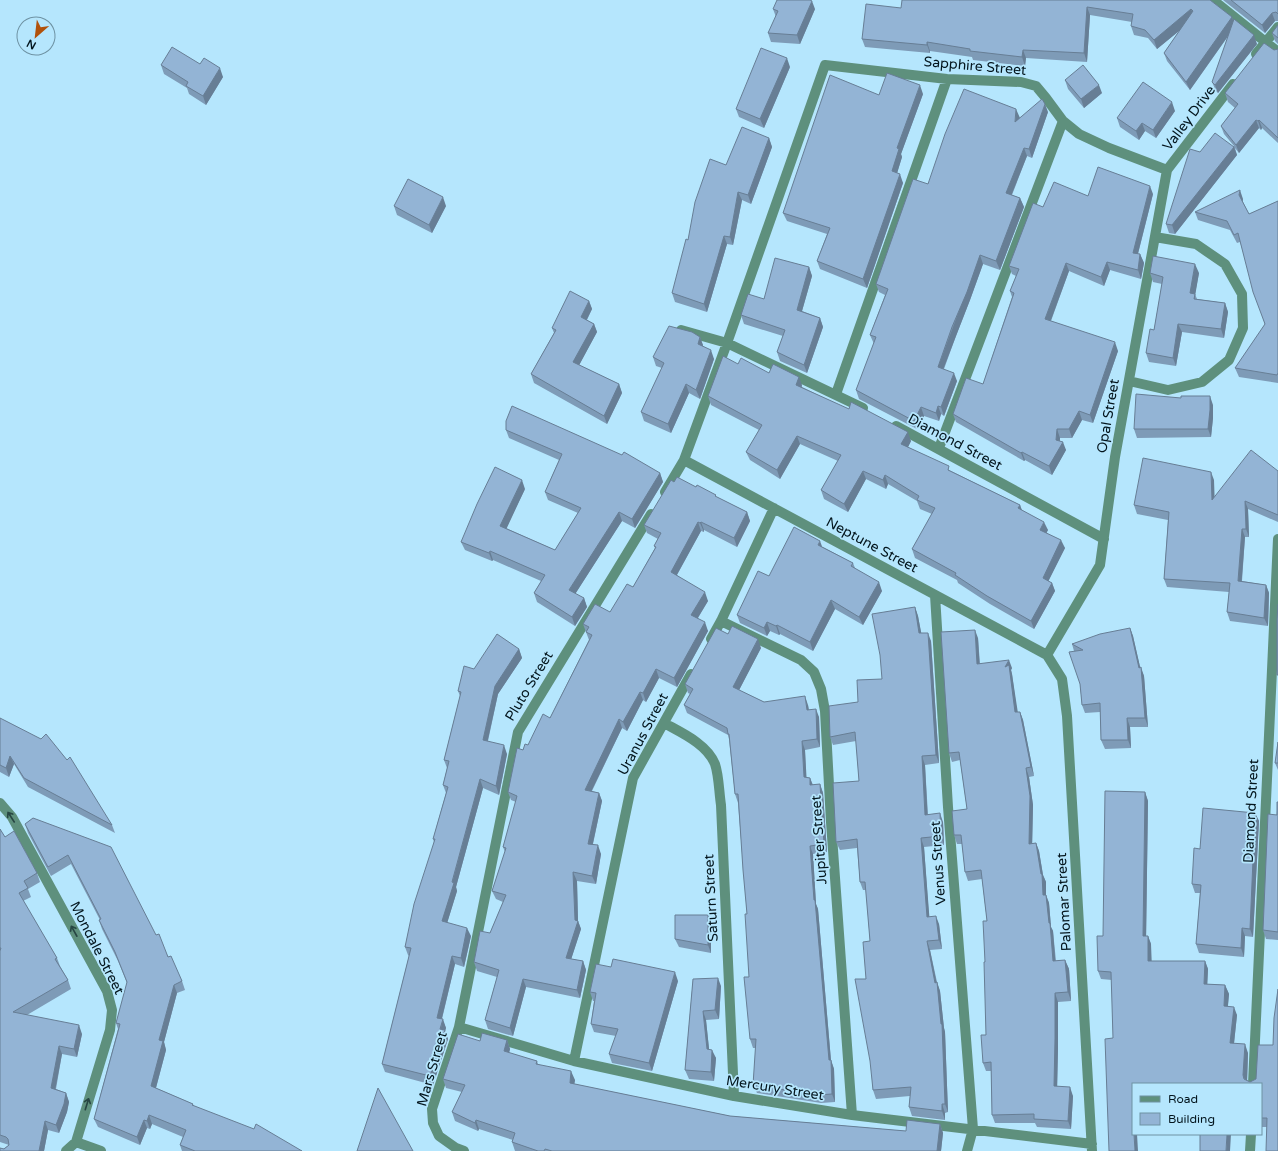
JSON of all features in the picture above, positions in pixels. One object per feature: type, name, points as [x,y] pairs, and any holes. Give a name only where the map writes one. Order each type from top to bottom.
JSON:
[{"type":"street","points":[[1213,0],[1278,52]]},
{"type":"street","points":[[1252,60],[1278,27]]},
{"type":"street","name":"Sapphire Street","points":[[825,65],[947,79],[1022,82],[1036,86],[1063,121],[1079,134],[1095,142],[1167,170]]},
{"type":"street","name":"Pluto Street","points":[[459,1027],[518,732],[684,460],[825,65]]},
{"type":"street","name":"Valley Drive","points":[[1167,170],[1238,78]]},
{"type":"street","points":[[836,394],[947,79]]},
{"type":"street","points":[[939,448],[1063,121]]},
{"type":"street","name":"Opal Street","points":[[1047,655],[1100,565],[1115,457],[1167,170]]},
{"type":"street","points":[[1129,381],[1168,390],[1202,382],[1229,360],[1243,328],[1242,294],[1225,264],[1196,244],[1155,237]]},
{"type":"street","points":[[669,327],[727,342],[836,394],[870,412]]},
{"type":"street","name":"Diamond Street","points":[[884,420],[939,448],[1104,539]]},
{"type":"street","name":"Neptune Street","points":[[684,460],[1047,655]]},
{"type":"street","points":[[706,648],[721,621],[774,508]]},
{"type":"street","name":"Diamond Street","points":[[1253,1083],[1278,539]]},
{"type":"street","name":"Venus Street","points":[[935,595],[948,807],[973,1129]]},
{"type":"street","name":"Jupiter Street","points":[[721,621],[801,660],[814,672],[821,689],[825,711],[831,822],[852,1114]]},
{"type":"street","name":"Palomar Street","points":[[1047,655],[1062,679],[1067,716],[1092,1147]]},
{"type":"street","name":"Uranus Street","points":[[574,1061],[633,778],[694,668]]},
{"type":"street","name":"Saturn Street","points":[[664,723],[692,740],[706,751],[715,764],[721,805],[734,1096]]},
{"type":"street","name":"Mondale Street","points":[[0,802],[12,818],[107,991],[112,1010],[110,1030],[76,1142]]},
{"type":"street","name":"Mercury Street","points":[[459,1027],[574,1061],[734,1096],[1092,1147]]},
{"type":"street","name":"Mars Street","points":[[459,1027],[432,1108],[433,1123],[439,1136],[456,1148],[464,1151]]},
{"type":"street","points":[[967,1151],[973,1129]]},
{"type":"street","points":[[1250,1151],[1251,1135]]},
{"type":"street","points":[[66,1151],[76,1142],[101,1151]]},
{"type":"building","points":[[777,0],[812,1],[797,35],[768,33],[778,11],[773,9]]},
{"type":"building","points":[[902,0],[1210,0],[1232,17],[1186,82],[1164,53],[1193,11],[1191,9],[1154,40],[1145,30],[1131,26],[1133,14],[1087,7],[1084,53],[1023,50],[1022,57],[970,51],[970,49],[927,42],[927,45],[862,39],[866,4],[901,8]]},
{"type":"building","points":[[1231,0],[1278,0],[1278,14],[1276,12],[1272,13],[1262,25]]},
{"type":"building","points":[[1234,19],[1254,35],[1215,85],[1212,82]]},
{"type":"building","points":[[1278,25],[1278,38],[1272,33]]},
{"type":"building","points":[[1264,43],[1274,50],[1278,49],[1278,138],[1259,120],[1256,120],[1236,145],[1221,126],[1238,104],[1225,93]]},
{"type":"building","points":[[172,47],[200,64],[204,58],[220,68],[203,96],[186,86],[188,82],[161,65]]},
{"type":"building","points":[[761,48],[787,58],[760,119],[736,109]]},
{"type":"building","points":[[1083,65],[1099,85],[1081,99],[1065,80]]},
{"type":"building","points":[[887,73],[920,85],[897,148],[899,149],[892,171],[900,174],[863,279],[817,261],[830,228],[783,213],[830,75],[879,95]]},
{"type":"building","points":[[1143,82],[1172,102],[1153,130],[1142,123],[1136,131],[1117,118]]},
{"type":"building","points":[[964,89],[1016,109],[1015,122],[1042,99],[1045,104],[1029,149],[1024,148],[1006,193],[1020,198],[996,261],[980,255],[938,367],[954,373],[941,407],[938,406],[936,413],[921,407],[914,421],[856,390],[876,337],[870,335],[888,289],[876,284],[913,179],[928,184],[945,134]]},
{"type":"building","points":[[742,127],[769,138],[748,195],[738,192],[730,237],[724,236],[704,304],[672,293],[686,239],[688,240],[695,202],[710,159],[726,165]]},
{"type":"building","points":[[1215,133],[1234,147],[1172,225],[1166,224],[1190,149],[1200,152]]},
{"type":"building","points":[[1098,167],[1150,186],[1133,253],[1140,254],[1138,270],[1107,262],[1101,277],[1066,263],[1045,319],[1115,342],[1090,415],[1079,411],[1069,429],[1057,429],[1056,440],[1063,442],[1049,466],[1022,452],[1021,453],[953,414],[966,378],[983,384],[1014,293],[1010,291],[1019,269],[1009,266],[1033,203],[1043,207],[1054,182],[1088,196]]},
{"type":"building","points":[[408,179],[443,197],[429,225],[394,206]]},
{"type":"building","points":[[1240,190],[1239,195],[1249,214],[1278,201],[1277,375],[1235,368],[1265,324],[1253,292],[1238,233],[1234,235],[1227,221],[1195,212]]},
{"type":"building","points":[[1153,256],[1195,264],[1190,293],[1195,294],[1194,299],[1225,303],[1221,329],[1178,324],[1173,358],[1146,353],[1150,329],[1154,330],[1163,277],[1150,273]]},
{"type":"building","points":[[775,258],[809,267],[797,310],[820,318],[804,365],[777,352],[785,330],[741,315],[748,294],[764,299]]},
{"type":"building","points":[[570,291],[589,301],[581,317],[594,324],[573,362],[619,384],[604,416],[531,374],[556,330],[552,328]]},
{"type":"building","points":[[669,326],[692,332],[700,337],[698,344],[711,350],[696,390],[686,384],[668,424],[641,412],[664,363],[653,357]]},
{"type":"building","points":[[723,356],[738,364],[741,358],[769,373],[773,364],[799,377],[796,385],[849,409],[851,402],[908,432],[901,444],[949,466],[948,470],[1020,505],[1018,508],[1044,522],[1040,530],[1061,540],[1043,578],[1052,583],[1031,621],[987,596],[955,575],[956,573],[912,549],[935,508],[917,500],[919,496],[885,475],[883,480],[863,471],[844,504],[821,490],[841,455],[797,436],[777,470],[746,452],[762,425],[708,396]]},
{"type":"building","points":[[1136,394],[1181,398],[1181,396],[1210,396],[1208,429],[1134,429]]},
{"type":"building","points":[[512,406],[622,455],[624,452],[660,473],[632,519],[619,512],[569,590],[584,598],[572,617],[534,593],[545,575],[490,551],[489,553],[461,542],[495,467],[522,480],[500,526],[555,550],[581,508],[545,492],[562,454],[506,430],[506,421]]},
{"type":"building","points":[[1251,450],[1278,471],[1278,515],[1245,501],[1246,529],[1242,529],[1238,581],[1266,585],[1264,618],[1227,612],[1230,583],[1164,579],[1169,512],[1134,505],[1143,458],[1211,472],[1212,500]]},
{"type":"building","points":[[677,477],[696,487],[697,485],[747,512],[734,538],[701,522],[698,522],[671,572],[705,592],[691,615],[705,622],[674,678],[656,669],[643,693],[640,692],[623,722],[619,719],[585,790],[599,793],[588,844],[598,845],[592,876],[573,872],[575,920],[578,921],[566,958],[583,961],[577,990],[523,979],[510,1028],[485,1020],[499,970],[474,962],[480,931],[490,933],[506,895],[492,891],[506,848],[503,847],[517,796],[508,792],[517,748],[523,750],[525,744],[528,745],[543,714],[550,718],[592,635],[586,632],[589,627],[583,624],[595,604],[610,612],[627,584],[633,587],[656,547],[654,546],[661,533],[644,525],[671,480],[674,482]]},
{"type":"building","points":[[794,527],[820,541],[818,545],[853,563],[851,566],[879,582],[859,617],[831,600],[810,642],[777,625],[776,626],[767,622],[764,628],[737,615],[758,571],[769,576]]},
{"type":"building","points":[[1278,604],[1278,675],[1277,675],[1277,619]]},
{"type":"building","points":[[915,607],[919,633],[928,633],[936,755],[922,756],[925,815],[940,813],[941,836],[921,838],[927,917],[936,916],[939,940],[927,941],[935,983],[937,982],[942,1024],[945,1104],[942,1104],[942,1111],[909,1107],[911,1087],[873,1090],[870,1061],[855,979],[866,979],[863,942],[870,941],[865,882],[860,882],[857,839],[836,842],[833,783],[859,781],[855,732],[830,737],[829,706],[858,702],[857,680],[882,679],[880,655],[872,614]]},
{"type":"building","points":[[732,626],[758,639],[733,687],[764,702],[805,696],[807,710],[816,709],[817,739],[802,741],[804,777],[810,778],[810,785],[820,784],[824,844],[810,846],[829,1060],[831,1060],[832,1094],[818,1095],[753,1085],[756,1039],[750,1039],[744,977],[749,977],[745,914],[747,914],[738,794],[735,794],[729,734],[727,728],[684,705],[693,689],[685,684],[716,628],[728,634]]},
{"type":"building","points":[[1130,628],[1139,668],[1141,667],[1145,718],[1127,718],[1128,740],[1101,740],[1100,703],[1082,705],[1080,684],[1069,652],[1083,650],[1072,644],[1100,634]]},
{"type":"building","points":[[975,630],[977,664],[1009,660],[1005,667],[1009,665],[1015,712],[1020,712],[1031,767],[1026,768],[1030,796],[1029,844],[1036,843],[1042,874],[1043,895],[1046,895],[1053,961],[1065,960],[1068,992],[1055,993],[1054,1086],[1070,1087],[1068,1121],[1034,1119],[1034,1114],[992,1115],[991,1062],[983,1063],[981,1035],[986,1035],[983,921],[987,921],[981,870],[965,872],[961,835],[954,835],[952,811],[967,809],[959,752],[949,753],[941,632]]},
{"type":"building","points":[[497,634],[519,649],[495,686],[483,740],[504,745],[496,786],[480,779],[452,882],[454,883],[442,921],[467,928],[461,958],[452,956],[437,1018],[443,1019],[440,1029],[445,1030],[430,1076],[382,1064],[411,948],[405,947],[414,904],[435,839],[433,839],[448,787],[443,785],[449,761],[444,760],[461,692],[458,691],[464,666],[474,669]]},
{"type":"building","points":[[0,718],[41,739],[46,734],[67,760],[70,757],[112,825],[24,778],[10,756],[6,768],[0,765]]},
{"type":"building","points":[[1278,742],[1278,763],[1275,763]]},
{"type":"building","points":[[1105,791],[1145,792],[1143,936],[1148,936],[1148,961],[1205,961],[1204,984],[1225,985],[1224,1006],[1234,1007],[1230,1043],[1245,1044],[1243,1075],[1244,1079],[1250,1082],[1256,1079],[1258,1045],[1273,1045],[1274,1018],[1278,989],[1278,1151],[1266,1151],[1267,1118],[1262,1118],[1262,1083],[1132,1083],[1132,1135],[1134,1135],[1135,1151],[1109,1151],[1105,1039],[1113,1038],[1111,972],[1098,971],[1097,936],[1103,936]]},
{"type":"building","points":[[1277,802],[1278,932],[1263,930],[1268,814],[1277,815]]},
{"type":"building","points":[[1203,808],[1255,813],[1250,929],[1242,928],[1241,948],[1196,944],[1201,885],[1192,884],[1194,848],[1200,849]]},
{"type":"building","points":[[33,818],[111,847],[156,935],[159,934],[168,957],[171,956],[182,981],[174,985],[159,1040],[163,1041],[151,1086],[193,1104],[192,1105],[254,1129],[256,1124],[302,1151],[195,1151],[180,1145],[186,1130],[149,1115],[147,1121],[144,1120],[137,1137],[94,1119],[120,1024],[116,1023],[127,982],[115,952],[99,920],[101,919],[68,855],[48,867],[25,824]]},
{"type":"building","points":[[0,829],[5,837],[14,831],[37,873],[24,881],[28,888],[19,893],[57,958],[55,959],[68,980],[13,1012],[79,1025],[74,1049],[59,1046],[51,1088],[66,1093],[64,1104],[56,1125],[45,1121],[39,1151],[0,1151],[0,1148],[4,1149],[9,1145],[8,1139],[0,1135]]},
{"type":"building","points":[[675,915],[708,915],[708,945],[675,939]]},
{"type":"building","points":[[613,959],[675,972],[649,1063],[609,1054],[618,1029],[591,1024],[596,993],[590,992],[596,964],[611,967]]},
{"type":"building","points":[[718,978],[715,1010],[703,1011],[707,1049],[712,1050],[711,1072],[685,1070],[693,979]]},
{"type":"building","points":[[482,1033],[507,1040],[504,1051],[537,1061],[536,1064],[571,1071],[570,1083],[730,1116],[906,1131],[907,1120],[940,1124],[937,1151],[552,1151],[545,1149],[544,1151],[538,1151],[512,1142],[515,1133],[476,1120],[475,1123],[452,1112],[465,1085],[443,1079],[458,1034],[480,1041]]},
{"type":"building","points":[[378,1088],[413,1151],[357,1151]]},
{"type":"building","points":[[1200,1135],[1227,1135],[1226,1151],[1200,1151]]}]
